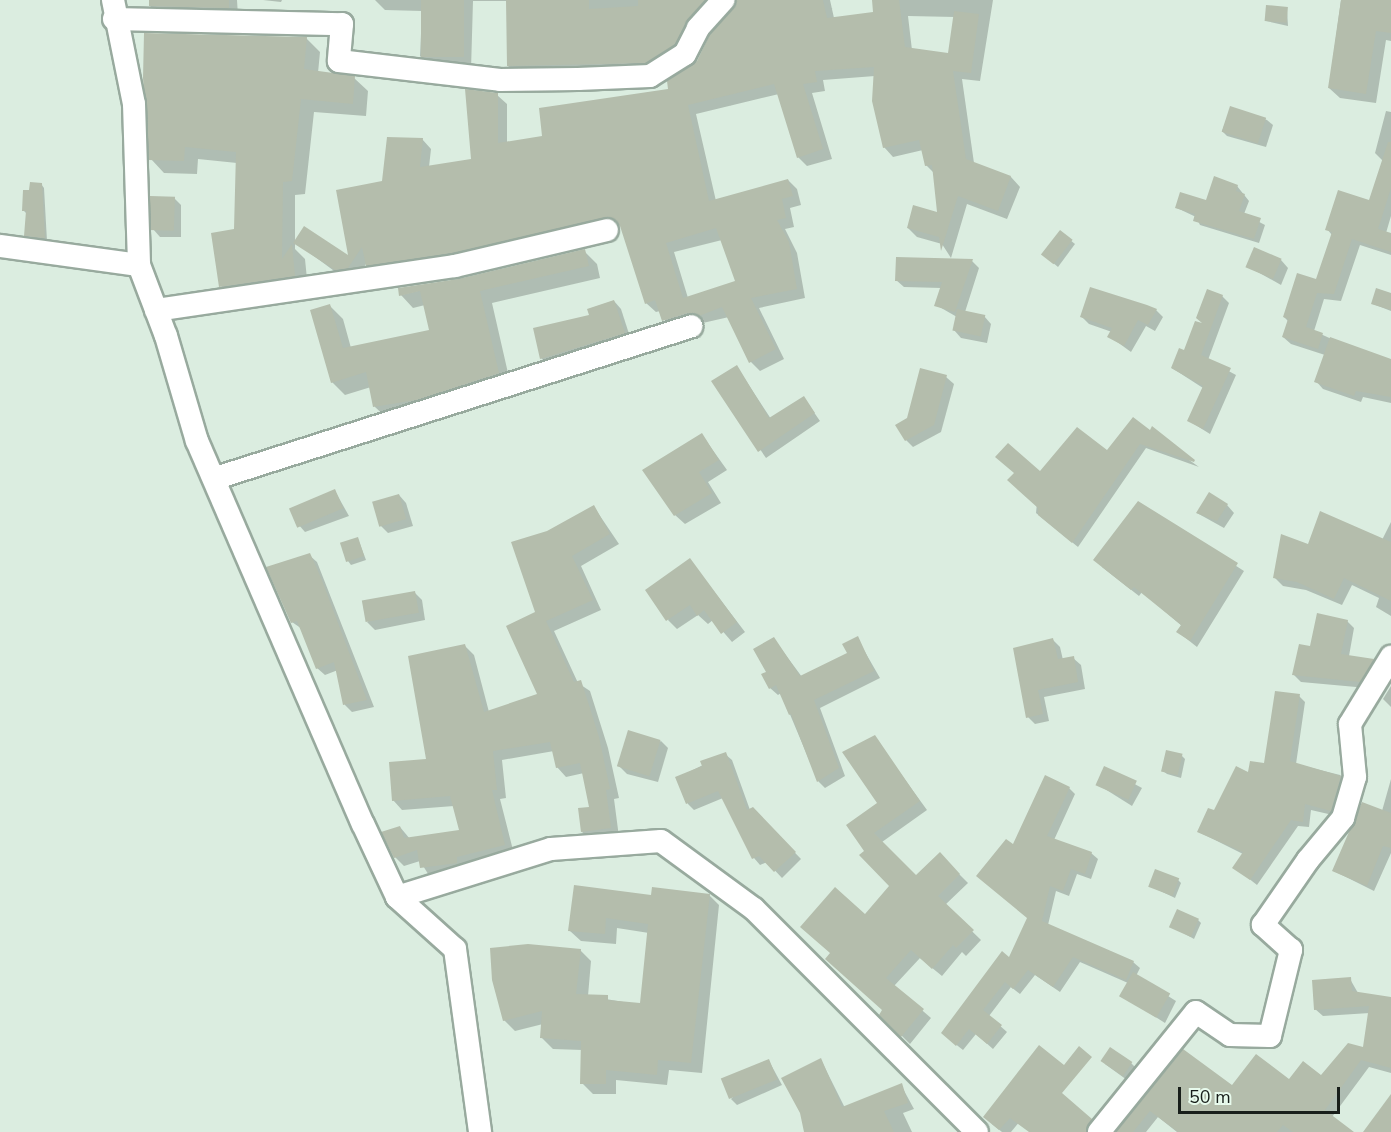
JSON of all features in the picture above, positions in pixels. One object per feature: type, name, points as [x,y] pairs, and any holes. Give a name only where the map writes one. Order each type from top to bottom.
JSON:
[{"type":"street","points":[[480,1132],[455,949],[397,897],[216,478],[197,441],[156,310],[139,265],[134,104],[114,9],[342,24],[339,61],[500,80],[578,79],[650,76],[685,54],[698,28],[723,0]]},
{"type":"street","points":[[156,310],[455,266],[607,230]]},
{"type":"street","points":[[0,246],[139,265]]},
{"type":"street","points":[[216,478],[691,326]]},
{"type":"street","points":[[1100,1132],[1197,1012],[1230,1035],[1270,1035],[1291,950],[1263,925],[1308,860],[1343,819],[1355,777],[1350,724],[1391,657]]},
{"type":"street","points":[[397,897],[551,849],[661,841],[754,909],[977,1132]]},
{"type":"building","points":[[149,0],[229,0],[229,8],[149,6]]},
{"type":"building","points":[[421,0],[464,0],[464,57],[421,57]]},
{"type":"building","points":[[506,0],[589,0],[589,9],[638,6],[638,0],[705,0],[686,22],[675,45],[646,63],[507,66]]},
{"type":"building","points":[[736,0],[823,0],[827,18],[873,12],[872,0],[899,0],[905,47],[948,53],[954,11],[979,14],[971,73],[953,71],[966,159],[1011,176],[998,211],[958,196],[941,251],[939,237],[907,228],[913,205],[937,212],[932,165],[925,166],[919,140],[883,148],[872,101],[874,67],[815,71],[817,82],[803,84],[823,149],[797,158],[774,84],[688,105],[709,201],[788,179],[793,196],[782,199],[786,218],[777,220],[789,242],[797,289],[751,298],[776,349],[749,363],[722,307],[699,316],[687,313],[662,321],[655,300],[645,304],[620,226],[610,217],[452,253],[366,266],[362,247],[348,268],[335,270],[293,243],[304,226],[348,255],[336,190],[382,181],[387,137],[423,138],[420,167],[471,159],[465,89],[498,93],[498,143],[542,136],[539,108],[668,89],[667,81],[697,61],[709,36]],"holes":[[[716,228],[735,281],[683,298],[666,243]]]},
{"type":"building","points":[[1341,0],[1391,0],[1391,33],[1376,31],[1366,94],[1328,88]]},
{"type":"building","points":[[1266,5],[1288,7],[1287,23],[1265,21]]},
{"type":"building","points":[[144,33],[307,37],[304,69],[355,76],[353,104],[301,99],[292,181],[283,182],[282,259],[292,244],[295,276],[219,287],[211,233],[234,229],[236,152],[185,147],[184,161],[149,160],[143,78]]},
{"type":"building","points":[[1230,106],[1266,118],[1258,143],[1222,132]]},
{"type":"building","points":[[1388,142],[1391,142],[1391,188],[1378,229],[1391,233],[1391,252],[1352,239],[1334,294],[1317,293],[1306,327],[1323,333],[1318,349],[1282,337],[1288,319],[1283,317],[1297,273],[1316,279],[1332,232],[1325,230],[1338,190],[1369,200]]},
{"type":"building","points":[[1214,176],[1238,185],[1236,191],[1245,194],[1239,211],[1261,218],[1254,239],[1193,221],[1195,214],[1175,208],[1180,192],[1206,200]]},
{"type":"building","points":[[30,182],[42,183],[45,238],[24,236],[26,211],[22,211],[23,190],[29,190]]},
{"type":"building","points":[[150,196],[175,197],[174,231],[149,230]]},
{"type":"building","points":[[1060,230],[1073,240],[1054,264],[1041,254]]},
{"type":"building","points":[[1254,247],[1282,259],[1273,279],[1245,267]]},
{"type":"building","points":[[585,249],[589,266],[480,291],[499,373],[416,400],[373,407],[366,372],[331,383],[310,310],[330,304],[343,348],[429,330],[420,291],[399,296],[398,288],[458,279]]},
{"type":"building","points":[[896,257],[973,259],[955,312],[934,306],[942,282],[895,281]]},
{"type":"building","points":[[1090,287],[1157,309],[1148,325],[1138,320],[1124,346],[1107,337],[1112,328],[1080,317]]},
{"type":"building","points":[[1376,288],[1391,293],[1391,310],[1371,304]]},
{"type":"building","points":[[1207,289],[1223,295],[1201,355],[1231,368],[1203,429],[1187,421],[1203,386],[1171,368],[1179,348],[1184,350],[1195,321],[1202,323],[1196,318]]},
{"type":"building","points":[[614,300],[625,333],[540,359],[533,328],[589,315],[587,309]]},
{"type":"building","points":[[957,309],[985,315],[981,337],[952,331]]},
{"type":"building","points":[[1330,337],[1391,359],[1391,397],[1356,391],[1354,396],[1314,382]]},
{"type":"building","points":[[737,365],[769,418],[804,396],[815,413],[758,452],[711,381]]},
{"type":"building","points":[[920,368],[947,375],[934,425],[905,441],[895,425],[907,418]]},
{"type":"building","points":[[1133,417],[1150,430],[1152,426],[1195,460],[1194,462],[1140,444],[1072,543],[1038,515],[1038,508],[1007,480],[1014,473],[995,457],[1008,443],[1040,471],[1077,427],[1107,450]]},
{"type":"building","points":[[702,433],[719,460],[699,472],[712,493],[674,516],[642,470]]},
{"type":"building","points":[[335,489],[343,508],[297,528],[289,509]]},
{"type":"building","points":[[1209,492],[1228,504],[1217,521],[1196,513]]},
{"type":"building","points":[[399,494],[406,519],[379,527],[372,502]]},
{"type":"building","points":[[1138,501],[1238,563],[1190,641],[1176,632],[1181,625],[1134,587],[1131,590],[1093,560]]},
{"type":"building","points":[[594,505],[610,534],[572,556],[593,600],[546,621],[574,682],[581,680],[599,737],[610,789],[606,790],[611,828],[581,832],[578,808],[589,807],[580,763],[556,768],[550,742],[493,751],[497,790],[492,790],[505,845],[457,857],[457,863],[420,868],[417,850],[394,858],[381,832],[400,826],[404,838],[459,830],[450,796],[392,801],[389,762],[426,759],[408,656],[465,644],[484,712],[537,694],[506,626],[535,612],[511,542],[547,531]]},
{"type":"building","points":[[1320,511],[1391,542],[1391,601],[1344,578],[1334,599],[1297,582],[1273,578],[1281,534],[1308,544]]},
{"type":"building","points":[[358,537],[364,556],[346,562],[340,543]]},
{"type":"building","points":[[310,553],[367,700],[343,705],[334,662],[316,669],[297,621],[291,623],[266,567]]},
{"type":"building","points":[[690,558],[737,622],[721,634],[704,610],[697,616],[690,605],[666,621],[645,590]]},
{"type":"building","points":[[415,591],[419,613],[366,622],[362,600]]},
{"type":"building","points":[[1317,613],[1348,620],[1341,654],[1374,659],[1360,682],[1292,675],[1299,644],[1310,646]]},
{"type":"building","points":[[858,636],[874,671],[814,700],[839,768],[817,782],[791,714],[789,715],[776,685],[769,689],[761,674],[766,672],[753,649],[774,637],[800,676],[847,653],[842,644]]},
{"type":"building","points":[[1053,638],[1058,659],[1074,656],[1078,682],[1038,690],[1043,714],[1026,718],[1013,648]]},
{"type":"building","points":[[1275,691],[1300,694],[1290,761],[1341,776],[1331,811],[1305,804],[1303,822],[1291,820],[1250,880],[1232,868],[1243,852],[1197,832],[1208,808],[1214,810],[1236,766],[1248,772],[1250,761],[1264,763]]},
{"type":"building","points":[[628,730],[661,740],[649,776],[617,766]]},
{"type":"building","points":[[875,735],[920,801],[874,833],[916,875],[940,852],[960,874],[938,896],[974,930],[956,948],[953,945],[932,969],[911,950],[886,978],[924,1009],[901,1037],[879,1015],[882,1010],[825,959],[830,953],[800,927],[835,887],[865,914],[889,886],[859,855],[864,851],[846,825],[877,803],[842,752]]},
{"type":"building","points":[[1166,750],[1183,754],[1178,775],[1161,771]]},
{"type":"building","points":[[726,752],[747,810],[753,807],[796,852],[774,872],[759,856],[752,859],[718,791],[686,804],[675,777],[702,766],[700,761]]},
{"type":"building","points":[[1104,766],[1137,781],[1128,800],[1095,785]]},
{"type":"building","points":[[1045,775],[1070,787],[1047,836],[1092,852],[1085,874],[1071,869],[1063,891],[1050,886],[1042,921],[1134,961],[1126,980],[1073,957],[1053,987],[1028,970],[1013,989],[1005,982],[983,1010],[1002,1025],[987,1044],[969,1029],[956,1046],[941,1033],[1002,951],[1009,957],[1027,918],[976,876],[1006,839],[1013,844]]},
{"type":"building","points":[[1362,802],[1391,813],[1391,848],[1383,846],[1367,886],[1332,871]]},
{"type":"building","points":[[1155,869],[1179,878],[1172,896],[1148,887]]},
{"type":"building","points":[[574,885],[651,895],[652,887],[710,894],[691,1063],[658,1060],[657,1075],[606,1070],[606,1084],[580,1084],[581,1041],[540,1038],[542,1011],[503,1021],[492,980],[490,948],[528,944],[581,949],[576,994],[608,995],[608,1000],[640,1003],[648,924],[606,918],[605,934],[568,931]]},
{"type":"building","points":[[1177,909],[1199,919],[1191,937],[1169,927]]},
{"type":"building","points":[[1133,972],[1170,993],[1156,1018],[1119,996]]},
{"type":"building","points":[[1351,977],[1352,991],[1391,997],[1391,1068],[1361,1060],[1325,1110],[1354,1132],[1293,1132],[1283,1125],[1277,1132],[1178,1132],[1150,1111],[1133,1132],[1116,1132],[1183,1049],[1232,1085],[1256,1054],[1289,1079],[1303,1061],[1321,1075],[1348,1043],[1363,1047],[1369,1006],[1314,1010],[1312,980]]},
{"type":"building","points":[[1039,1045],[1064,1065],[1079,1046],[1092,1057],[1062,1093],[1092,1119],[1086,1132],[1029,1132],[1010,1118],[999,1130],[983,1117]]},
{"type":"building","points":[[1110,1047],[1132,1062],[1123,1076],[1100,1061]]},
{"type":"building","points":[[821,1058],[842,1107],[902,1083],[908,1103],[884,1111],[894,1132],[804,1132],[800,1113],[781,1078]]},
{"type":"building","points":[[769,1059],[777,1079],[729,1099],[721,1078]]},
{"type":"building","points":[[1391,1094],[1391,1132],[1363,1132]]}]
